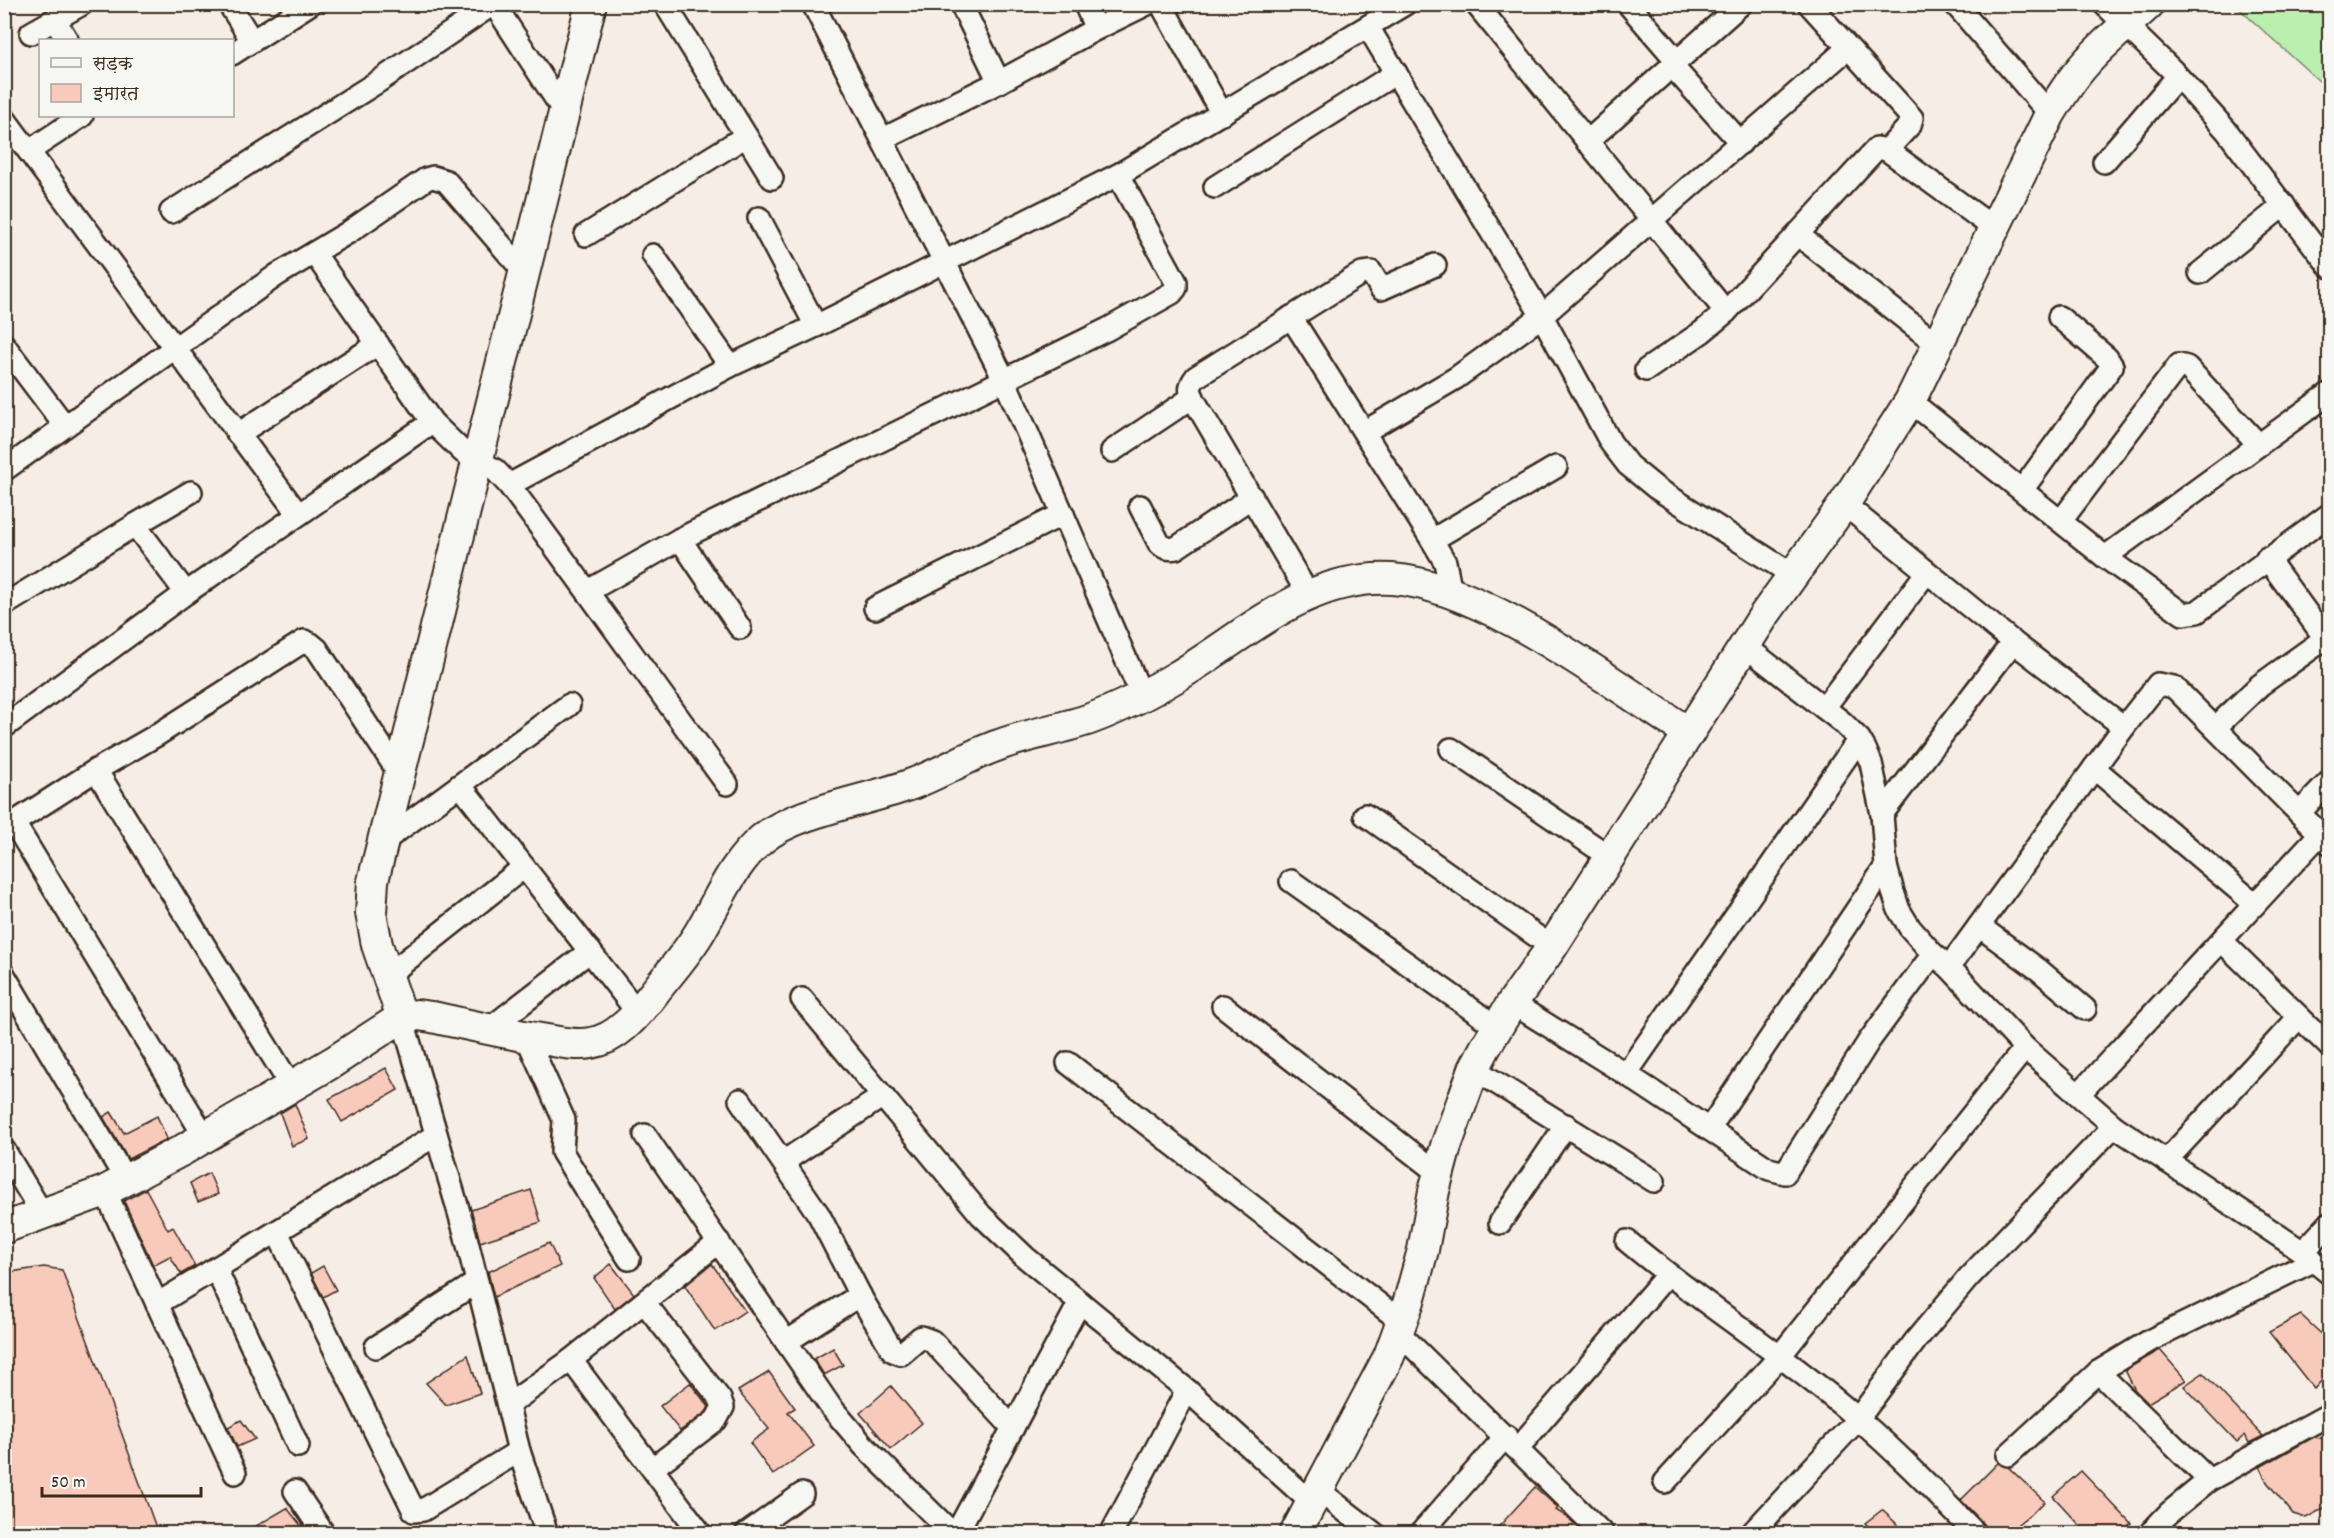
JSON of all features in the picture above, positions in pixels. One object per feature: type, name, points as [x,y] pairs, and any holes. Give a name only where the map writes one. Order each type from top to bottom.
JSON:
[{"type":"street","points":[[31,33],[82,4]]},
{"type":"street","points":[[229,4],[252,41]]},
{"type":"street","points":[[234,53],[310,4]]},
{"type":"street","points":[[171,212],[380,81],[494,4],[565,114]]},
{"type":"street","points":[[547,1533],[519,1451],[477,1282],[402,1017],[377,945],[372,913],[373,881],[381,843],[526,274],[591,4]]},
{"type":"street","points":[[665,4],[772,178]]},
{"type":"street","points":[[813,4],[1004,379],[1142,696]]},
{"type":"street","points":[[960,4],[999,82]]},
{"type":"street","points":[[1085,4],[1096,29]]},
{"type":"street","points":[[883,139],[999,82],[1147,4]]},
{"type":"street","points":[[1161,4],[1222,114]]},
{"type":"street","points":[[509,485],[730,366],[816,326],[1118,175],[1222,114],[1377,16],[1405,4]]},
{"type":"street","points":[[1476,4],[1726,312]]},
{"type":"street","points":[[1628,4],[1741,143]]},
{"type":"street","points":[[1587,142],[1741,4]]},
{"type":"street","points":[[1809,4],[1912,118],[1910,125],[1887,150]]},
{"type":"street","points":[[1955,4],[2050,114]]},
{"type":"street","points":[[2104,4],[2226,130],[2330,267]]},
{"type":"street","points":[[1295,1533],[1378,1378],[1400,1327],[1423,1250],[1438,1173],[1474,1069],[1505,1015],[1610,857],[1745,646],[1844,504],[1910,401],[2050,114],[2067,87],[2085,64],[2149,4]]},
{"type":"street","points":[[1377,16],[1396,73],[1542,316],[1611,443],[1628,465],[1656,488],[1793,575]]},
{"type":"street","points":[[55,20],[67,39]]},
{"type":"street","points":[[1364,432],[1456,378],[1542,316],[1848,48]]},
{"type":"street","points":[[1215,187],[1396,73]]},
{"type":"street","points":[[2104,162],[2177,77]]},
{"type":"street","points":[[28,151],[80,117]]},
{"type":"street","points":[[4,118],[298,514]]},
{"type":"street","points":[[586,235],[746,136]]},
{"type":"street","points":[[1646,370],[1702,332],[1726,312],[1872,151],[1882,148],[1887,150],[1995,229]]},
{"type":"street","points":[[588,591],[680,539],[1107,329],[1172,293],[1176,288],[1174,277],[1118,175]]},
{"type":"street","points":[[4,470],[173,347],[277,275],[433,177],[446,181],[526,274]]},
{"type":"street","points":[[2200,273],[2284,205]]},
{"type":"street","points":[[759,219],[816,326]]},
{"type":"street","points":[[1797,234],[1937,344]]},
{"type":"street","points":[[314,253],[432,422],[451,442],[495,470],[509,485],[727,784]]},
{"type":"street","points":[[653,255],[730,366]]},
{"type":"street","points":[[1308,594],[1190,392],[1191,384],[1196,377],[1367,270],[1371,272],[1381,289],[1435,266]]},
{"type":"street","points":[[1291,317],[1445,562],[1450,578],[1451,593]]},
{"type":"street","points":[[2022,490],[2112,366],[2107,358],[2059,317]]},
{"type":"street","points":[[4,345],[65,426]]},
{"type":"street","points":[[238,434],[378,345]]},
{"type":"street","points":[[2061,521],[2179,365],[2187,367],[2259,445]]},
{"type":"street","points":[[2105,557],[2330,393]]},
{"type":"street","points":[[1112,452],[1193,397]]},
{"type":"street","points":[[1910,401],[2105,557],[2184,614],[2197,612],[2267,558],[2330,514]]},
{"type":"street","points":[[4,727],[186,593],[432,422]]},
{"type":"street","points":[[1432,540],[1556,467]]},
{"type":"street","points":[[4,605],[191,492]]},
{"type":"street","points":[[1140,506],[1159,543],[1169,549],[1176,548],[1251,497]]},
{"type":"street","points":[[1844,504],[2013,642],[2124,727]]},
{"type":"street","points":[[875,608],[1063,514]]},
{"type":"street","points":[[135,525],[186,593]]},
{"type":"street","points":[[680,539],[740,628]]},
{"type":"street","points":[[2215,728],[2260,685],[2327,636],[2267,558]]},
{"type":"street","points":[[1824,708],[1927,572]]},
{"type":"street","points":[[4,1228],[43,1215],[115,1185],[205,1137],[402,1017],[417,1015],[432,1017],[574,1044],[608,1038],[626,1026],[638,1013],[699,935],[728,880],[747,854],[764,837],[785,824],[913,784],[983,750],[1092,718],[1142,696],[1177,677],[1276,611],[1308,594],[1342,584],[1373,579],[1396,579],[1451,593],[1546,641],[1689,734]]},
{"type":"street","points":[[205,1137],[9,826],[304,641],[317,649],[399,773]]},
{"type":"street","points":[[1881,813],[2013,642]]},
{"type":"street","points":[[1745,646],[1824,708],[1859,739],[1871,763],[1881,813],[1886,866],[1899,910],[1910,928],[1933,954],[1949,967],[2025,1048],[2114,1126],[2315,1262]]},
{"type":"street","points":[[1949,967],[2153,689],[2158,684],[2174,687],[2325,839],[2255,904],[2079,1094]]},
{"type":"street","points":[[381,843],[569,705]]},
{"type":"street","points":[[1626,1074],[1859,739]]},
{"type":"street","points":[[1451,749],[1610,857]]},
{"type":"street","points":[[2094,768],[2255,904]]},
{"type":"street","points":[[96,770],[291,1086]]},
{"type":"street","points":[[2299,813],[2330,781]]},
{"type":"street","points":[[460,785],[638,1013]]},
{"type":"street","points":[[1365,815],[1552,946]]},
{"type":"street","points":[[1708,1130],[1886,866]]},
{"type":"street","points":[[388,975],[524,867]]},
{"type":"street","points":[[1292,881],[1505,1015],[1626,1074],[1769,1169],[1785,1173],[1869,1041],[1933,954]]},
{"type":"street","points":[[1979,926],[2039,970],[2085,1009]]},
{"type":"street","points":[[2222,941],[2330,1047]]},
{"type":"street","points":[[489,1029],[590,951]]},
{"type":"street","points":[[4,975],[115,1185],[158,1304],[235,1473]]},
{"type":"street","points":[[802,999],[981,1215],[1025,1257],[1315,1496],[1375,1533]]},
{"type":"street","points":[[1223,1006],[1438,1173]]},
{"type":"street","points":[[2166,1161],[2299,1017]]},
{"type":"street","points":[[526,1036],[564,1120],[562,1152],[629,1258]]},
{"type":"street","points":[[1665,1482],[1780,1356],[2025,1048]]},
{"type":"street","points":[[1068,1063],[1400,1327],[1603,1533]]},
{"type":"street","points":[[1474,1069],[1654,1182]]},
{"type":"street","points":[[783,1162],[883,1096]]},
{"type":"street","points":[[740,1100],[819,1215],[860,1295],[893,1351],[901,1354],[921,1337],[932,1341],[1013,1428]]},
{"type":"street","points":[[1500,1223],[1566,1125]]},
{"type":"street","points":[[1751,1533],[1858,1419],[1941,1307],[2114,1126]]},
{"type":"street","points":[[158,1304],[436,1134]]},
{"type":"street","points":[[645,1135],[830,1406],[864,1446],[955,1533],[1080,1302]]},
{"type":"street","points":[[4,1150],[43,1215]]},
{"type":"street","points":[[2008,1455],[2098,1372],[2151,1340],[2315,1262],[2330,1223]]},
{"type":"street","points":[[277,1232],[414,1511],[423,1510],[519,1451]]},
{"type":"street","points":[[1627,1241],[1667,1275],[1780,1356],[1858,1419],[1976,1533]]},
{"type":"street","points":[[508,1406],[572,1360],[720,1242]]},
{"type":"street","points":[[216,1269],[298,1446]]},
{"type":"street","points":[[1420,1533],[1512,1442],[1667,1275]]},
{"type":"street","points":[[376,1347],[477,1282]]},
{"type":"street","points":[[786,1342],[860,1295]]},
{"type":"street","points":[[644,1302],[720,1399],[723,1407],[716,1420],[653,1468]]},
{"type":"street","points":[[572,1360],[700,1533]]},
{"type":"street","points":[[2098,1372],[2209,1480]]},
{"type":"street","points":[[1112,1533],[1187,1390]]},
{"type":"street","points":[[2149,1533],[2209,1480],[2330,1413]]},
{"type":"street","points":[[295,1491],[317,1531]]},
{"type":"street","points":[[746,1533],[802,1494]]},
{"type":"green space","points":[[2235,5],[2329,5],[2329,90]]},
{"type":"building","points":[[386,1068],[398,1090],[342,1122],[329,1099]]},
{"type":"building","points":[[295,1104],[309,1139],[292,1146],[280,1113]]},
{"type":"building","points":[[111,1112],[124,1133],[157,1116],[167,1139],[128,1159],[103,1117]]},
{"type":"building","points":[[209,1173],[218,1194],[198,1202],[190,1183]]},
{"type":"building","points":[[146,1189],[168,1230],[173,1227],[195,1266],[181,1274],[170,1256],[153,1265],[124,1201]]},
{"type":"building","points":[[531,1190],[541,1222],[480,1242],[471,1210]]},
{"type":"building","points":[[549,1243],[560,1266],[494,1297],[488,1272]]},
{"type":"building","points":[[611,1264],[634,1294],[615,1309],[594,1278]]},
{"type":"building","points":[[712,1264],[745,1311],[715,1331],[685,1286]]},
{"type":"building","points":[[323,1266],[336,1290],[323,1297],[311,1273]]},
{"type":"building","points":[[44,1267],[62,1270],[158,1533],[4,1533],[4,1273]]},
{"type":"building","points":[[2301,1315],[2330,1342],[2330,1371],[2314,1389],[2269,1332]]},
{"type":"building","points":[[833,1348],[843,1365],[824,1375],[814,1359]]},
{"type":"building","points":[[2160,1350],[2186,1380],[2148,1403],[2135,1390],[2125,1370]]},
{"type":"building","points":[[468,1355],[480,1393],[446,1405],[426,1383]]},
{"type":"building","points":[[769,1372],[795,1408],[788,1412],[814,1446],[773,1475],[750,1443],[769,1429],[738,1391]]},
{"type":"building","points":[[2203,1373],[2263,1436],[2249,1443],[2245,1435],[2237,1442],[2184,1386]]},
{"type":"building","points":[[690,1383],[709,1407],[706,1412],[680,1431],[660,1406]]},
{"type":"building","points":[[891,1386],[922,1423],[891,1449],[860,1413]]},
{"type":"building","points":[[241,1420],[255,1439],[237,1447],[228,1427]]},
{"type":"building","points":[[2314,1437],[2326,1439],[2330,1446],[2330,1505],[2306,1518],[2293,1514],[2267,1482],[2260,1467]]},
{"type":"building","points":[[1998,1463],[2008,1467],[2045,1502],[2007,1533],[1990,1533],[1961,1500]]},
{"type":"building","points":[[2081,1471],[2131,1523],[2121,1533],[2087,1533],[2053,1496]]},
{"type":"building","points":[[1535,1487],[1558,1508],[1556,1510],[1584,1533],[1493,1533]]},
{"type":"building","points":[[287,1508],[307,1533],[244,1533]]},
{"type":"building","points":[[1882,1510],[1898,1525],[1888,1533],[1875,1533],[1865,1523]]}]
